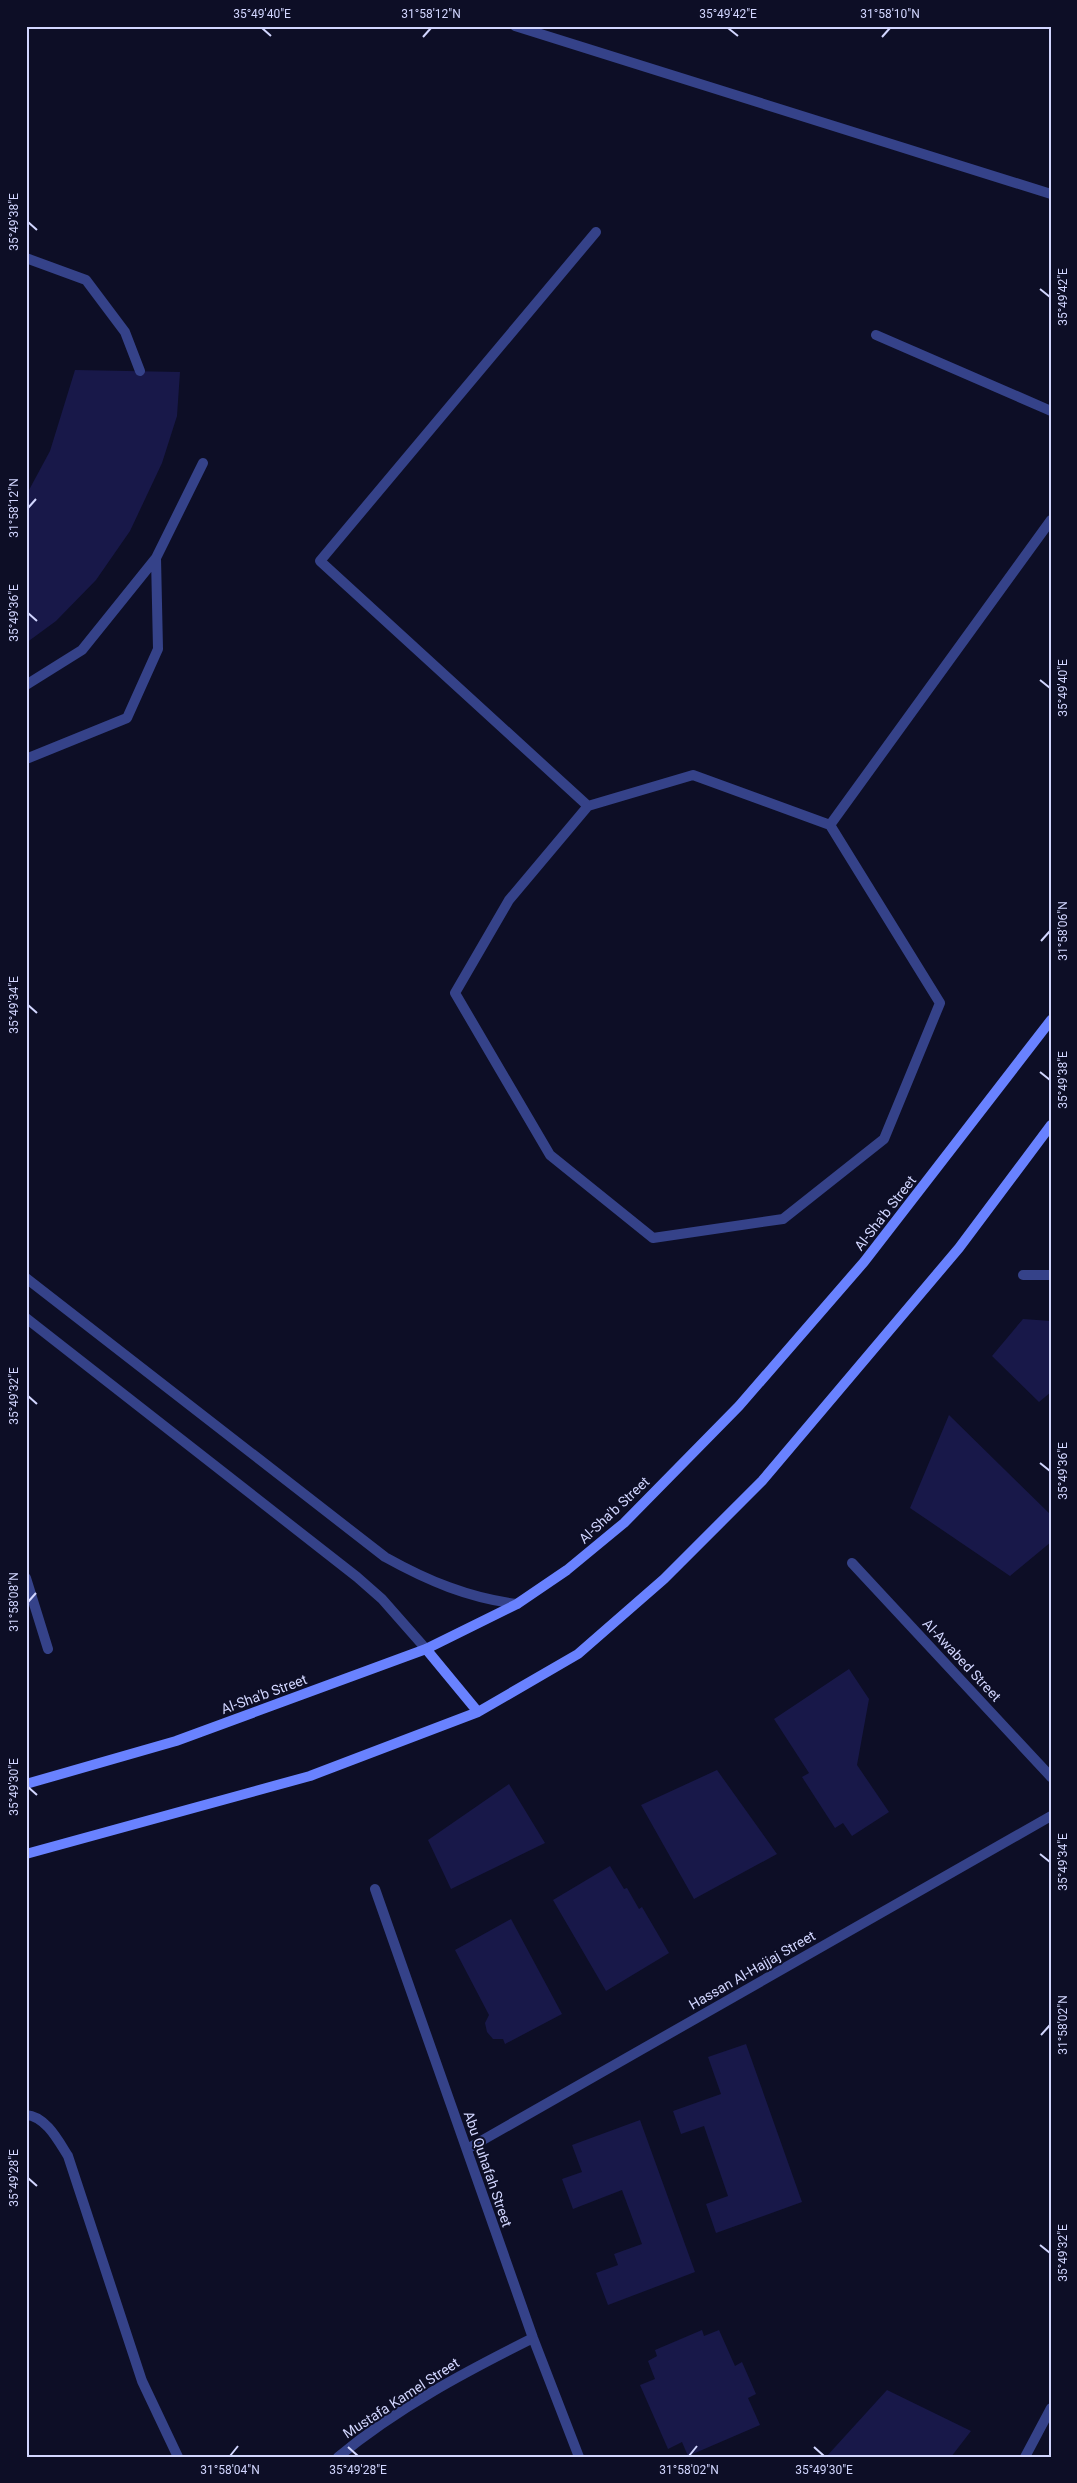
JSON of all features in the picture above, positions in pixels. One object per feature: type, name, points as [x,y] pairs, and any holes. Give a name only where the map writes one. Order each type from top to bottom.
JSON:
[{"type":"street","points":[[515,26],[1051,194]]},
{"type":"street","points":[[588,806],[320,562],[596,232]]},
{"type":"street","points":[[26,258],[86,280],[124,332],[140,371]]},
{"type":"street","points":[[876,336],[1051,411]]},
{"type":"street","points":[[26,685],[82,650],[156,558],[203,464]]},
{"type":"street","points":[[830,825],[1051,520]]},
{"type":"street","points":[[26,759],[127,718],[158,649],[156,558]]},
{"type":"street","points":[[692,775],[830,825],[940,1002],[884,1139],[784,1219],[654,1238],[550,1155],[455,993],[509,900],[588,806],[692,775]]},
{"type":"street","name":"Al-Sha'b Street","points":[[26,1784],[176,1740],[426,1650],[517,1604],[566,1570],[624,1523],[739,1406],[864,1262],[1051,1020]]},
{"type":"street","points":[[26,1854],[310,1776],[478,1712],[578,1654],[664,1579],[762,1481],[959,1248],[1051,1125]]},
{"type":"street","points":[[1024,1275],[1051,1275]]},
{"type":"street","points":[[26,1278],[385,1557],[416,1575],[450,1589],[484,1600],[517,1604]]},
{"type":"street","points":[[26,1318],[357,1577],[382,1599],[478,1712]]},
{"type":"street","name":"Al-Awabed Street","points":[[852,1563],[1051,1777]]},
{"type":"street","points":[[26,1578],[48,1649]]},
{"type":"street","name":"Hassan Al-Hajjaj Street","points":[[467,2149],[1051,1816]]},
{"type":"street","name":"Abu Quhafah Street","points":[[375,1889],[533,2338],[579,2457]]},
{"type":"street","points":[[26,2116],[33,2116],[51,2130],[68,2156],[142,2381],[178,2457]]},
{"type":"street","name":"Mustafa Kamel Street","points":[[338,2457],[408,2406],[468,2370],[533,2338]]},
{"type":"street","points":[[1025,2457],[1051,2408]]},
{"type":"building","points":[[75,370],[180,372],[177,416],[162,463],[130,531],[96,580],[56,621],[26,643],[26,488],[29,490],[50,451]]},
{"type":"building","points":[[1023,1319],[1051,1321],[1051,1392],[1039,1402],[992,1356]]},
{"type":"building","points":[[949,1415],[1051,1515],[1051,1542],[1010,1576],[910,1508]]},
{"type":"building","points":[[849,1669],[869,1699],[857,1765],[889,1812],[852,1836],[843,1823],[835,1828],[802,1777],[809,1773],[774,1719]]},
{"type":"building","points":[[717,1770],[777,1854],[694,1899],[641,1805]]},
{"type":"building","points":[[509,1784],[545,1843],[451,1889],[428,1840]]},
{"type":"building","points":[[610,1866],[624,1889],[627,1888],[639,1909],[642,1907],[669,1953],[606,1991],[553,1900]]},
{"type":"building","points":[[511,1919],[562,2014],[505,2044],[503,2039],[493,2039],[487,2032],[485,2023],[489,2015],[455,1950]]},
{"type":"building","points":[[746,2044],[802,2202],[716,2233],[706,2204],[728,2196],[704,2126],[681,2134],[673,2111],[721,2094],[708,2057]]},
{"type":"building","points":[[640,2120],[695,2272],[608,2305],[596,2273],[618,2265],[614,2254],[642,2244],[622,2190],[573,2209],[562,2179],[582,2172],[572,2145]]},
{"type":"building","points":[[702,2330],[704,2336],[719,2330],[735,2366],[742,2362],[756,2394],[748,2398],[760,2425],[688,2456],[682,2442],[668,2449],[640,2385],[655,2379],[648,2361],[657,2356],[655,2350]]},
{"type":"building","points":[[887,2390],[971,2431],[951,2457],[826,2457]]}]
